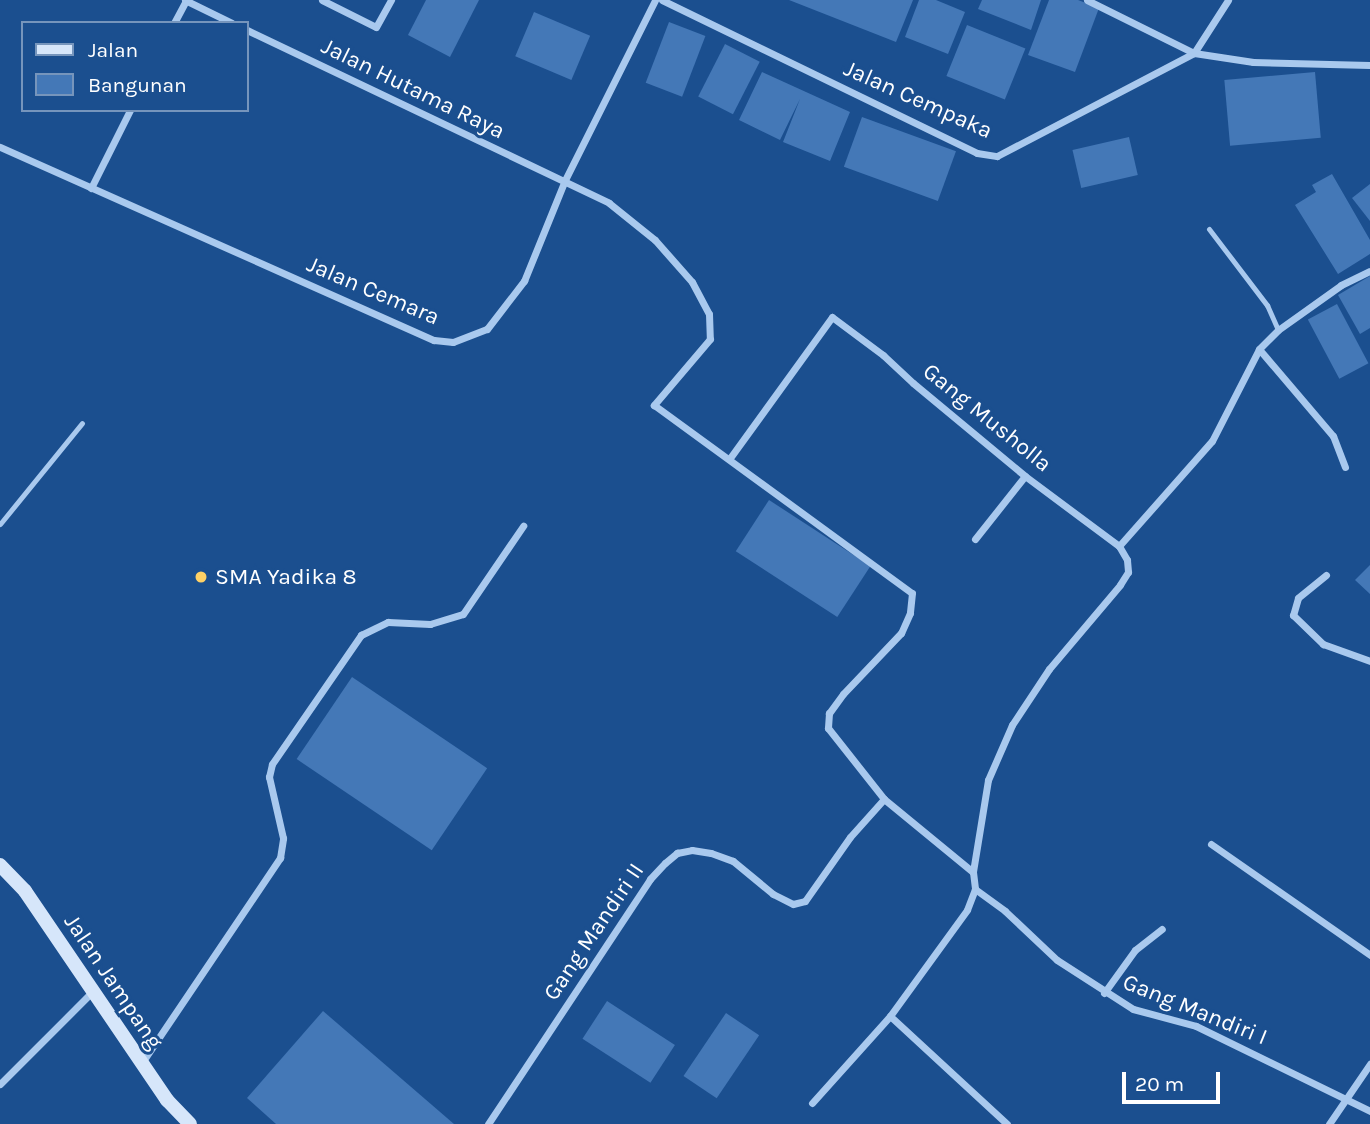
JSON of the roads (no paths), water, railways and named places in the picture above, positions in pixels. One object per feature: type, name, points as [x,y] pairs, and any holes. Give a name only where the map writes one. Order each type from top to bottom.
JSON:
[{"type":"street","points":[[175,21],[186,0],[228,21]]},
{"type":"street","points":[[322,0],[376,27],[391,0]]},
{"type":"street","name":"Jalan Cemara","points":[[0,147],[434,340],[453,342],[487,329],[513,299],[524,281],[565,180],[655,0]]},
{"type":"street","name":"Jalan Cempaka","points":[[662,0],[977,153],[997,156],[1194,53]]},
{"type":"street","points":[[1087,0],[1194,53],[1253,62],[1370,65]]},
{"type":"street","points":[[1194,53],[1228,0]]},
{"type":"street","name":"Jalan Hutama Raya","points":[[248,30],[521,163],[565,180],[610,203],[655,240],[692,282],[709,314],[710,339],[654,405],[730,458]]},
{"type":"street","points":[[91,188],[129,112]]},
{"type":"street","points":[[812,1103],[890,1016],[967,910],[975,889],[973,872],[988,780],[1012,725],[1049,669],[1128,572],[1127,560],[1119,546],[1212,441],[1259,349],[1278,330],[1341,285],[1370,271]]},
{"type":"street","name":"Gang Musholla","points":[[730,458],[832,317],[883,355],[1025,476],[1119,546]]},
{"type":"street","points":[[1259,349],[1333,436],[1345,467]]},
{"type":"street","points":[[730,458],[912,593],[910,613],[901,633],[829,713],[828,728],[884,799],[973,872]]},
{"type":"street","points":[[975,539],[1025,476]]},
{"type":"street","points":[[141,1064],[280,858],[283,838],[269,777],[272,764],[361,635],[388,622],[430,624],[463,614],[523,526]]},
{"type":"street","points":[[1326,575],[1298,598],[1293,615],[1323,644],[1370,661]]},
{"type":"street","name":"Gang Mandiri II","points":[[488,1124],[650,879],[677,853],[692,850],[733,860],[773,894],[793,904],[805,901],[850,837],[884,799]]},
{"type":"street","points":[[1211,844],[1370,955]]},
{"type":"street","name":"Jalan Jampang","points":[[0,865],[25,891],[141,1064],[167,1100],[190,1124]]},
{"type":"street","name":"Gang Mandiri I","points":[[975,889],[1005,911],[1057,960],[1104,993],[1133,1009],[1196,1026],[1370,1111]]},
{"type":"street","points":[[1104,993],[1135,950],[1162,929]]},
{"type":"street","points":[[0,1084],[92,992]]},
{"type":"street","points":[[890,1016],[1007,1124]]},
{"type":"street","points":[[1329,1124],[1370,1064]]},
{"type":"lane","points":[[1209,229],[1266,304],[1278,330]]},
{"type":"lane","points":[[0,524],[82,423]]},
{"type":"place","name":"SMA Yadika 8","points":[[201,577]]}]
